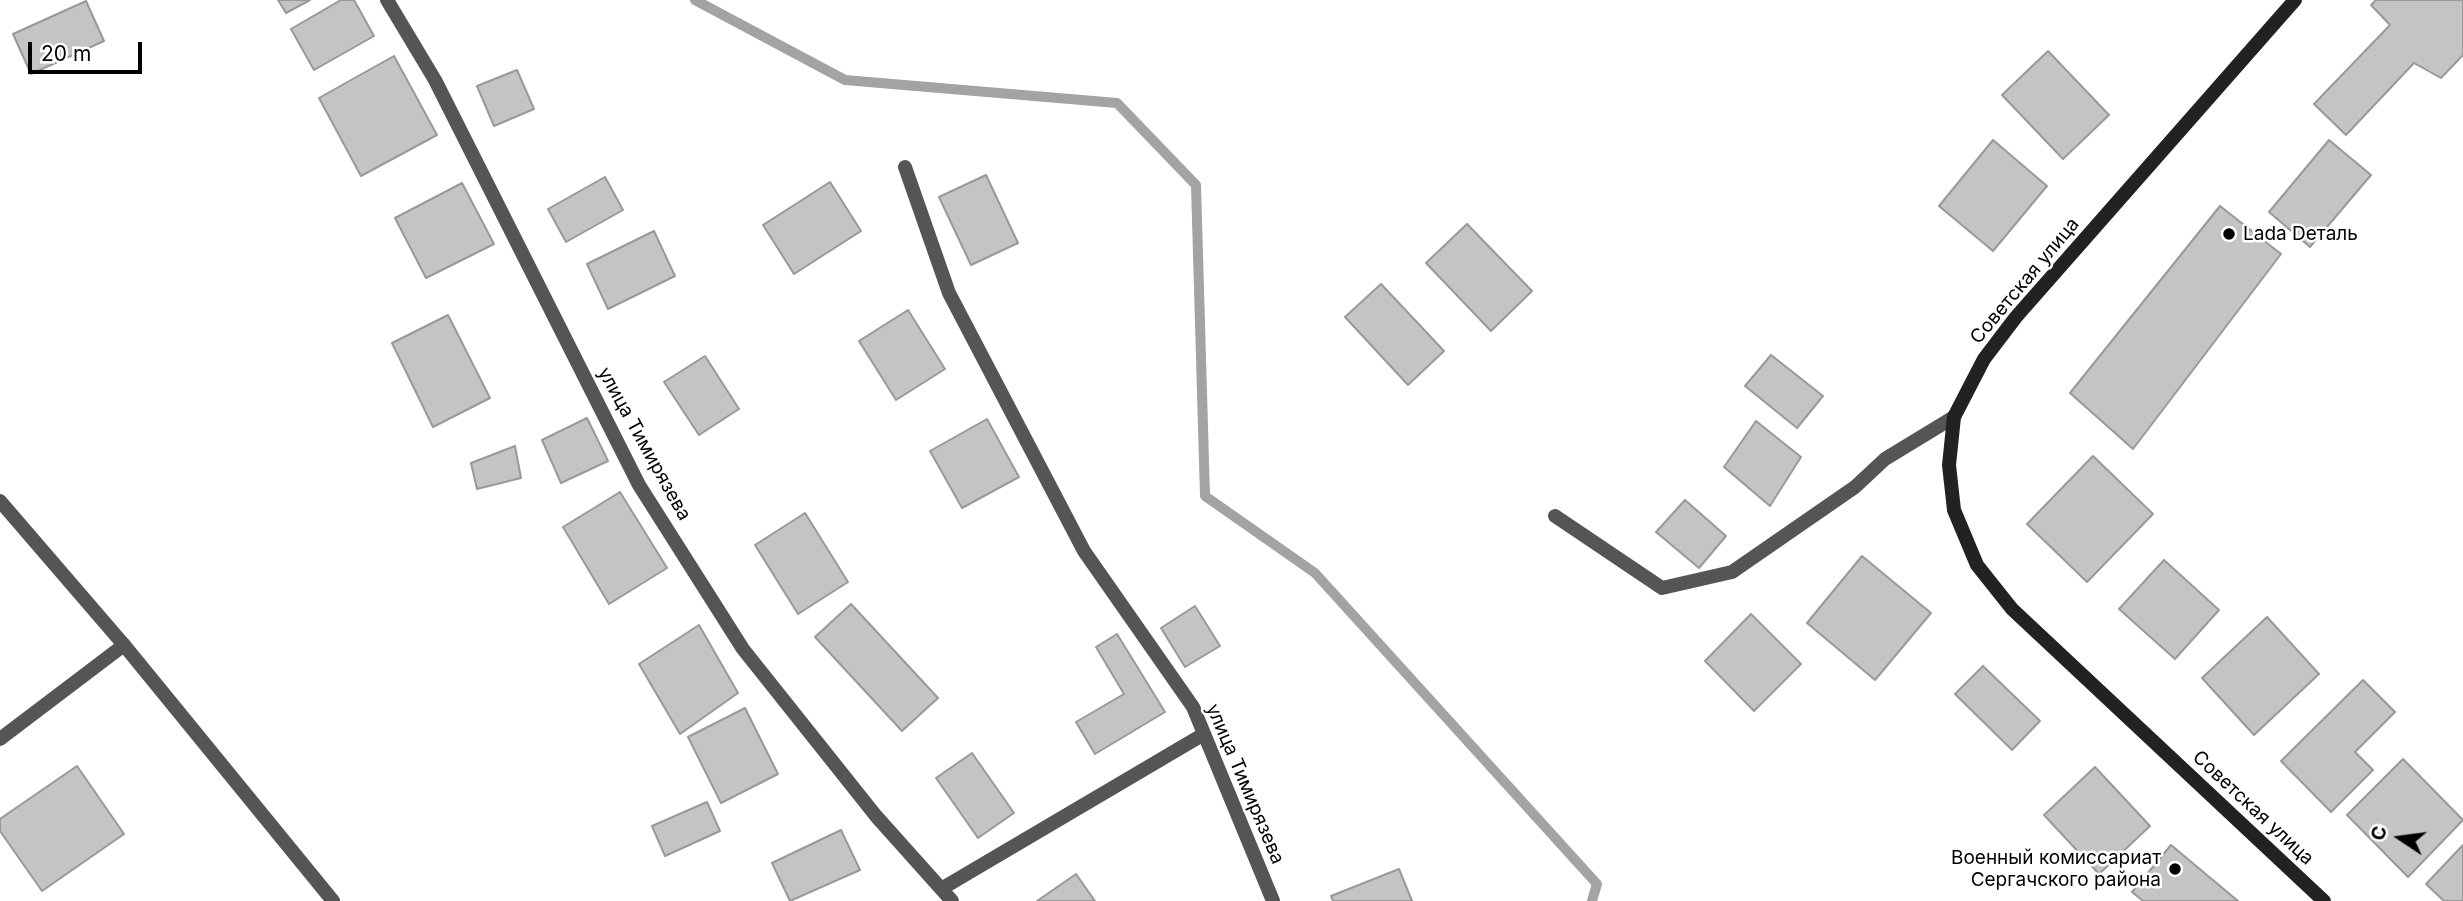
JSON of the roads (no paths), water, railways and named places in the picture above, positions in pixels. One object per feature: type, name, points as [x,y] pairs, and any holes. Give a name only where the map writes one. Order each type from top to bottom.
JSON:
[{"type":"main road","name":"Советская улица","points":[[2295,0],[2016,317],[1984,359],[1954,417],[1949,465],[1954,510],[1977,565],[2012,609],[2311,894],[2324,901]]},
{"type":"street","name":"улица Тимирязева","points":[[387,0],[435,80],[639,485],[743,649],[876,817],[952,901]]},
{"type":"street","name":"улица Тимирязева","points":[[905,167],[949,293],[1084,551],[1193,707],[1273,901]]},
{"type":"street","points":[[1555,516],[1662,588],[1731,572],[1856,487],[1885,459],[1954,417]]},
{"type":"street","points":[[0,501],[124,645],[334,901]]},
{"type":"street","points":[[0,740],[124,645]]},
{"type":"street","points":[[941,889],[1204,734]]},
{"type":"waterway","points":[[695,0],[845,80],[1117,103],[1196,185],[1205,496],[1315,573],[1597,884],[1592,901]]},
{"type":"place","name":"Lada Dеталь","points":[[2229,234]]},
{"type":"place","name":"Военный комиссариат Сергачского района","points":[[2175,869]]}]
